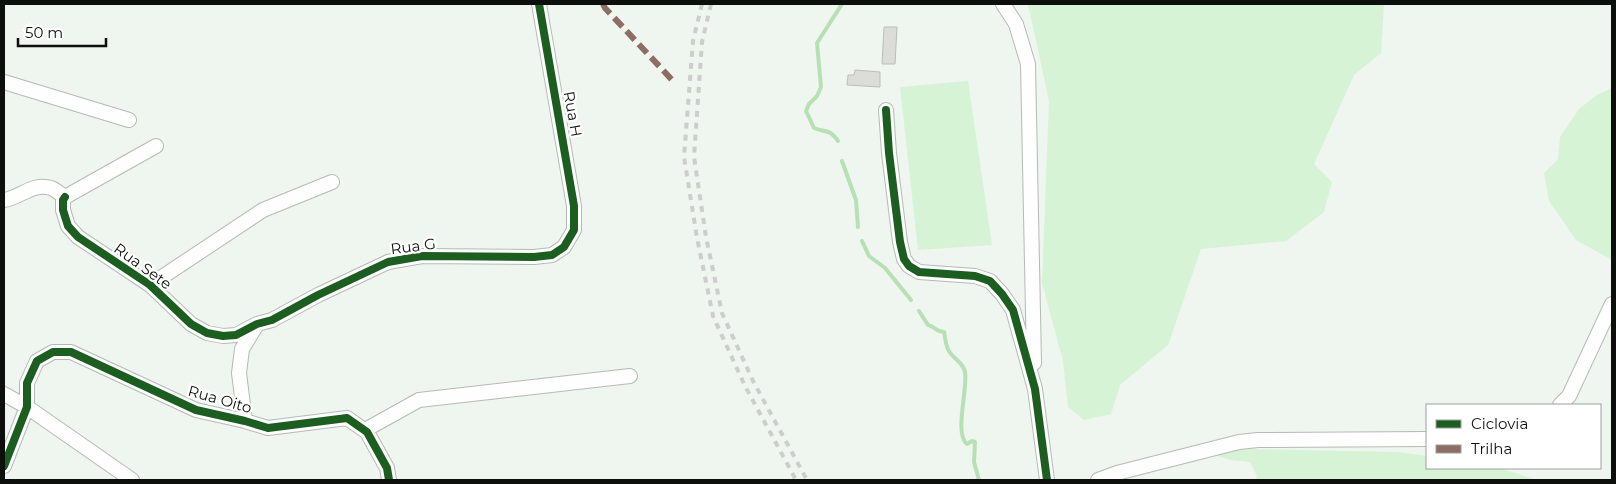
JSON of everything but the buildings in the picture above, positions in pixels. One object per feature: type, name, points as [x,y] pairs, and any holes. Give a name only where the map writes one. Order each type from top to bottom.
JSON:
[{"type":"street","name":"Rua H","points":[[538,4],[574,206],[574,230]]},
{"type":"street","points":[[1003,4],[1016,24],[1028,64],[1035,389],[1047,480]]},
{"type":"street","points":[[4,82],[129,120]]},
{"type":"street","points":[[886,110],[898,231],[904,259],[909,266],[919,272],[975,276],[990,281],[1013,310],[1035,389]]},
{"type":"street","points":[[4,200],[9,200],[32,188],[41,187],[50,188],[65,197],[156,146]]},
{"type":"street","points":[[150,285],[263,210],[332,182]]},
{"type":"street","name":"Rua Sete","points":[[65,197],[63,200],[63,210],[68,226],[78,237],[150,285],[191,324],[207,333],[223,336],[236,336],[257,324]]},
{"type":"street","name":"Rua G","points":[[257,324],[272,320],[388,262],[422,256],[534,257],[552,254],[564,248],[574,230]]},
{"type":"street","points":[[1561,404],[1569,396],[1612,304]]},
{"type":"street","points":[[246,421],[239,373],[242,348],[257,324]]},
{"type":"street","name":"Rua Oito","points":[[4,466],[27,407],[27,384],[37,360],[53,352],[70,352],[196,410],[268,428],[347,418],[365,430],[380,452],[387,468],[389,480]]},
{"type":"street","points":[[365,430],[419,400],[630,376]]},
{"type":"street","points":[[4,394],[27,407],[132,480]]},
{"type":"street","points":[[1098,480],[1126,470],[1239,442],[1258,440],[1426,438]]},
{"type":"green space","points":[[1027,4],[1384,4],[1381,53],[1354,75],[1314,164],[1332,182],[1324,212],[1286,241],[1201,249],[1168,345],[1120,385],[1111,414],[1084,420],[1068,407],[1063,361],[1042,283],[1049,101]]},
{"type":"green space","points":[[968,81],[992,245],[918,250],[900,87]]},
{"type":"green space","points":[[1612,88],[1612,260],[1576,240],[1549,201],[1544,173],[1558,159],[1560,137],[1579,109],[1597,95]]},
{"type":"green space","points":[[1247,449],[1397,452],[1426,456],[1426,469],[1502,469],[1537,480],[1256,480],[1257,476],[1250,462],[1231,460],[1218,456],[1222,451]]},
{"type":"waterway","points":[[838,141],[830,132],[814,128],[806,111],[821,87],[817,43],[842,4]]},
{"type":"waterway","points":[[842,161],[856,200],[858,227]]},
{"type":"waterway","points":[[862,241],[869,256],[885,268],[911,300]]},
{"type":"waterway","points":[[919,311],[928,325],[944,332],[949,351],[964,369],[965,380],[961,421],[963,439],[967,444],[972,441],[975,442],[974,462],[979,480]]},
{"type":"railway","points":[[702,4],[693,41],[684,157],[697,238],[713,316],[745,386],[796,480]]},
{"type":"railway","points":[[711,4],[702,42],[694,157],[706,237],[722,313],[753,381],[807,480]]},
{"type":"marked path","points":[[603,4],[674,82]]},
{"type":"cycle path","points":[[65,197],[63,200],[63,210],[68,226],[78,237],[150,285],[191,324],[207,333],[223,336],[236,335],[257,324],[272,320],[318,295],[388,262],[422,256],[534,257],[552,255],[564,247],[574,230],[574,206],[539,4]]},
{"type":"cycle path","points":[[886,110],[889,153],[900,242],[904,259],[909,266],[919,272],[975,276],[990,281],[1013,310],[1035,389],[1047,480]]},
{"type":"cycle path","points":[[4,466],[27,407],[27,383],[37,361],[53,352],[71,352],[196,410],[268,428],[347,418],[367,432],[387,468],[389,480]]}]
